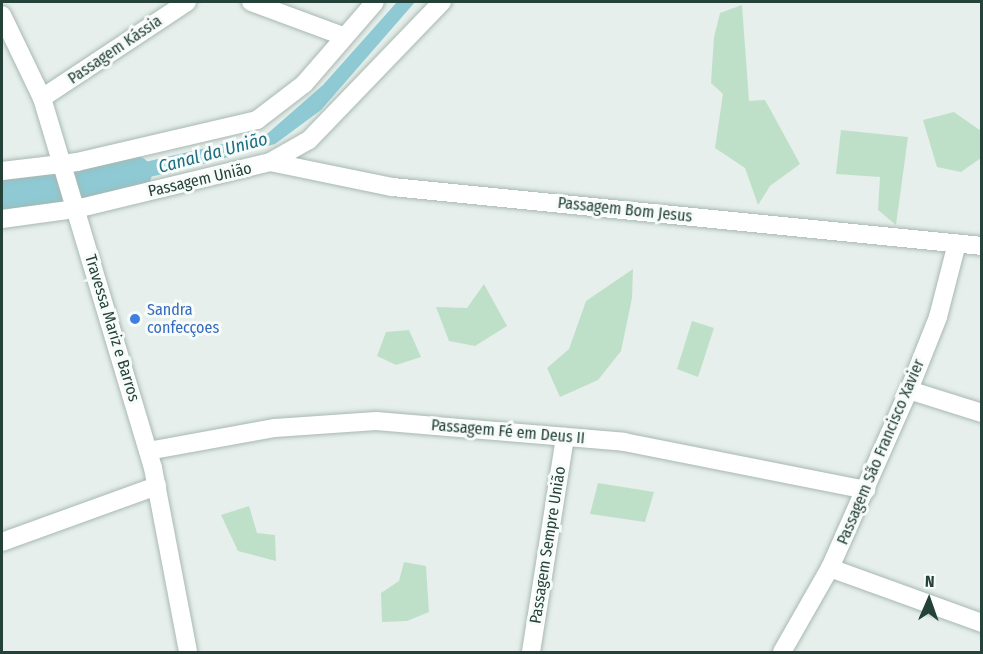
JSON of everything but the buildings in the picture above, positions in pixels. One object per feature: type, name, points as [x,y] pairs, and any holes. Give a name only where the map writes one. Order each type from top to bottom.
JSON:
[{"type":"street","name":"Passagem Kássia","points":[[42,98],[188,2]]},
{"type":"street","points":[[251,2],[343,36]]},
{"type":"street","points":[[2,171],[64,168],[77,162],[257,120],[304,84],[343,36],[375,2]]},
{"type":"street","points":[[442,2],[448,2]]},
{"type":"street","name":"Passagem União","points":[[2,219],[270,162],[309,140],[442,2]]},
{"type":"street","name":"Travessa Mariz e Barros","points":[[2,15],[42,98],[148,451],[157,486],[188,652]]},
{"type":"street","name":"Passagem Bom Jesus","points":[[270,162],[392,187],[981,246]]},
{"type":"street","name":"Passagem São Francisco Xavier","points":[[782,652],[830,568],[909,390],[938,317],[957,243]]},
{"type":"street","points":[[909,390],[981,413]]},
{"type":"street","name":"Passagem Fé em Deus II","points":[[148,451],[275,428],[376,421],[624,442],[866,490]]},
{"type":"street","name":"Passagem Sempre União","points":[[531,652],[566,437]]},
{"type":"street","points":[[2,542],[157,486]]},
{"type":"street","points":[[830,568],[981,623]]},
{"type":"green space","points":[[742,5],[749,101],[765,100],[800,164],[770,186],[758,205],[745,168],[715,148],[723,94],[711,83],[714,37],[720,13]]},
{"type":"green space","points":[[954,112],[981,131],[981,158],[961,172],[937,167],[923,120]]},
{"type":"green space","points":[[841,130],[908,137],[896,225],[878,210],[880,177],[836,174]]},
{"type":"green space","points":[[633,269],[632,298],[621,351],[598,380],[560,397],[547,368],[569,349],[586,301]]},
{"type":"green space","points":[[484,284],[507,326],[475,346],[449,341],[436,307],[467,308]]},
{"type":"green space","points":[[692,321],[714,328],[698,377],[677,369]]},
{"type":"green space","points":[[409,330],[421,357],[396,365],[377,356],[386,332]]},
{"type":"green space","points":[[598,483],[654,492],[645,522],[590,514]]},
{"type":"green space","points":[[249,506],[257,533],[275,535],[276,561],[238,551],[221,515]]},
{"type":"green space","points":[[404,562],[426,566],[429,612],[407,621],[382,622],[381,593],[399,581]]},
{"type":"water","points":[[397,2],[415,2],[321,110],[275,144],[178,171],[91,189],[84,176],[267,134],[323,85]]},
{"type":"water","points":[[48,177],[51,199],[2,206],[2,185]]},
{"type":"waterway","name":"Canal da União","points":[[2,196],[135,173]]},
{"type":"place","name":"Sandra confecçoes","points":[[135,319]]}]
